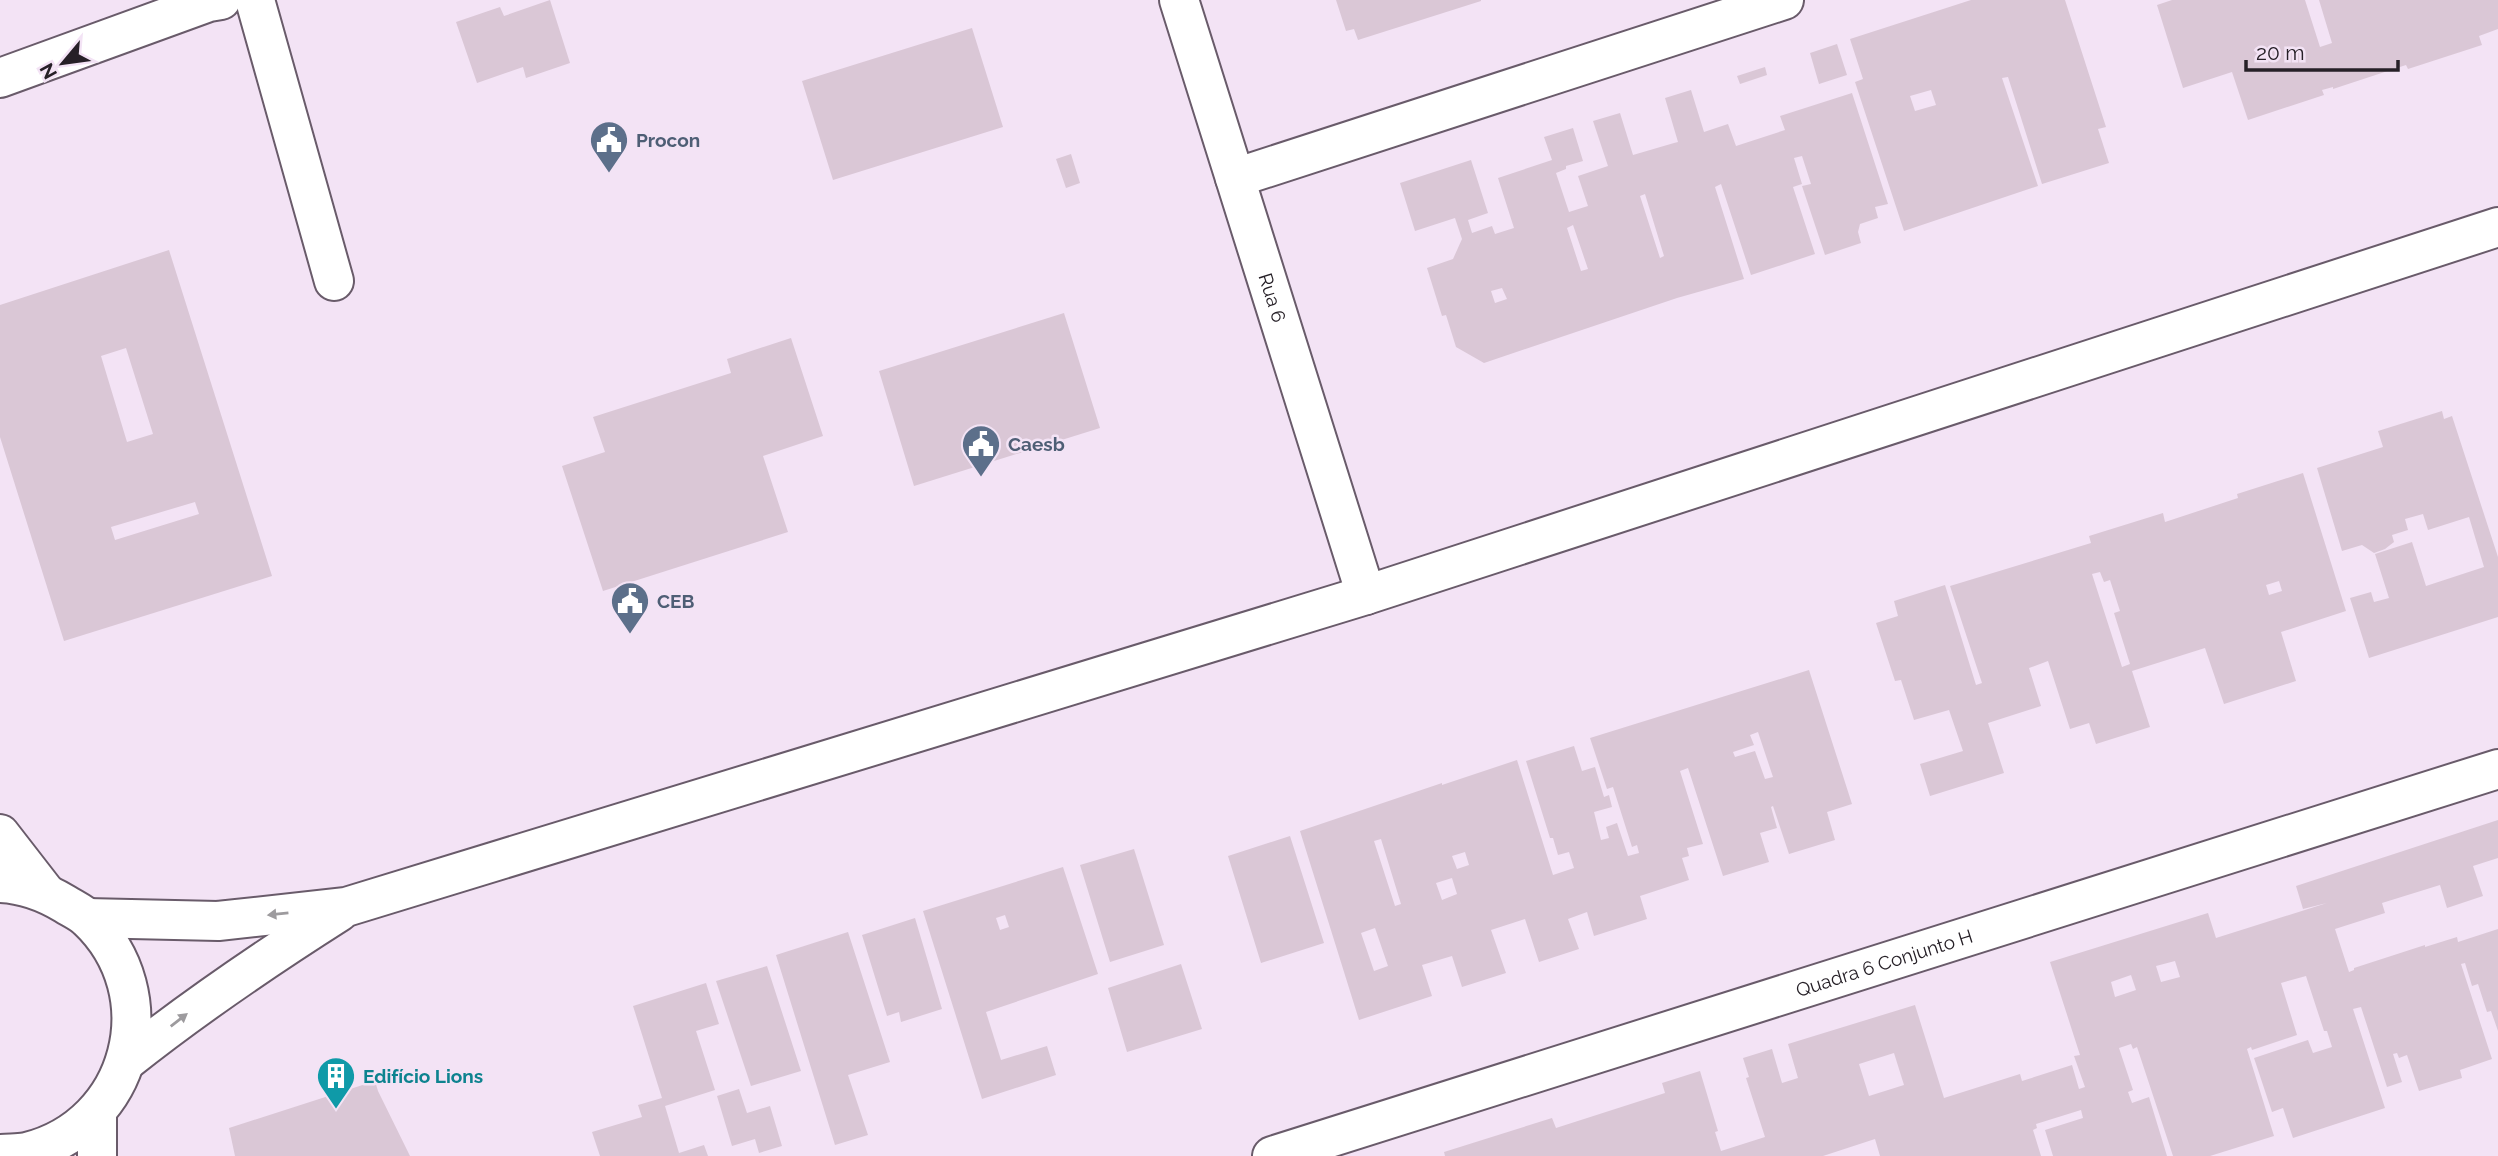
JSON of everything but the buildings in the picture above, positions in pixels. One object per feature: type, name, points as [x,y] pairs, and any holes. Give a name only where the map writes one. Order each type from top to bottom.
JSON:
[{"type":"street","points":[[0,78],[209,2],[221,0]]},
{"type":"street","points":[[255,0],[334,282]]},
{"type":"street","name":"Rua 6","points":[[1180,0],[1366,595]]},
{"type":"street","points":[[1235,178],[1784,0]]},
{"type":"street","points":[[87,918],[218,921],[346,907],[1366,595],[2498,227]]},
{"type":"street","name":"Quadra 6 Conjunto H","points":[[1272,1156],[2498,769]]},
{"type":"street","points":[[0,834],[45,892],[87,918],[112,948],[128,984],[133,1024],[125,1062],[114,1088],[97,1112],[64,1138],[26,1152],[0,1154]]},
{"type":"street","points":[[0,883],[45,892]]},
{"type":"street","points":[[125,1062],[185,1014],[346,907]]},
{"type":"street","points":[[97,1112],[97,1156]]},
{"type":"place","name":"Procon","points":[[609,174]]},
{"type":"place","name":"Caesb","points":[[981,478]]},
{"type":"place","name":"CEB","points":[[630,635]]},
{"type":"place","name":"Edifício Lions","points":[[336,1110]]}]
